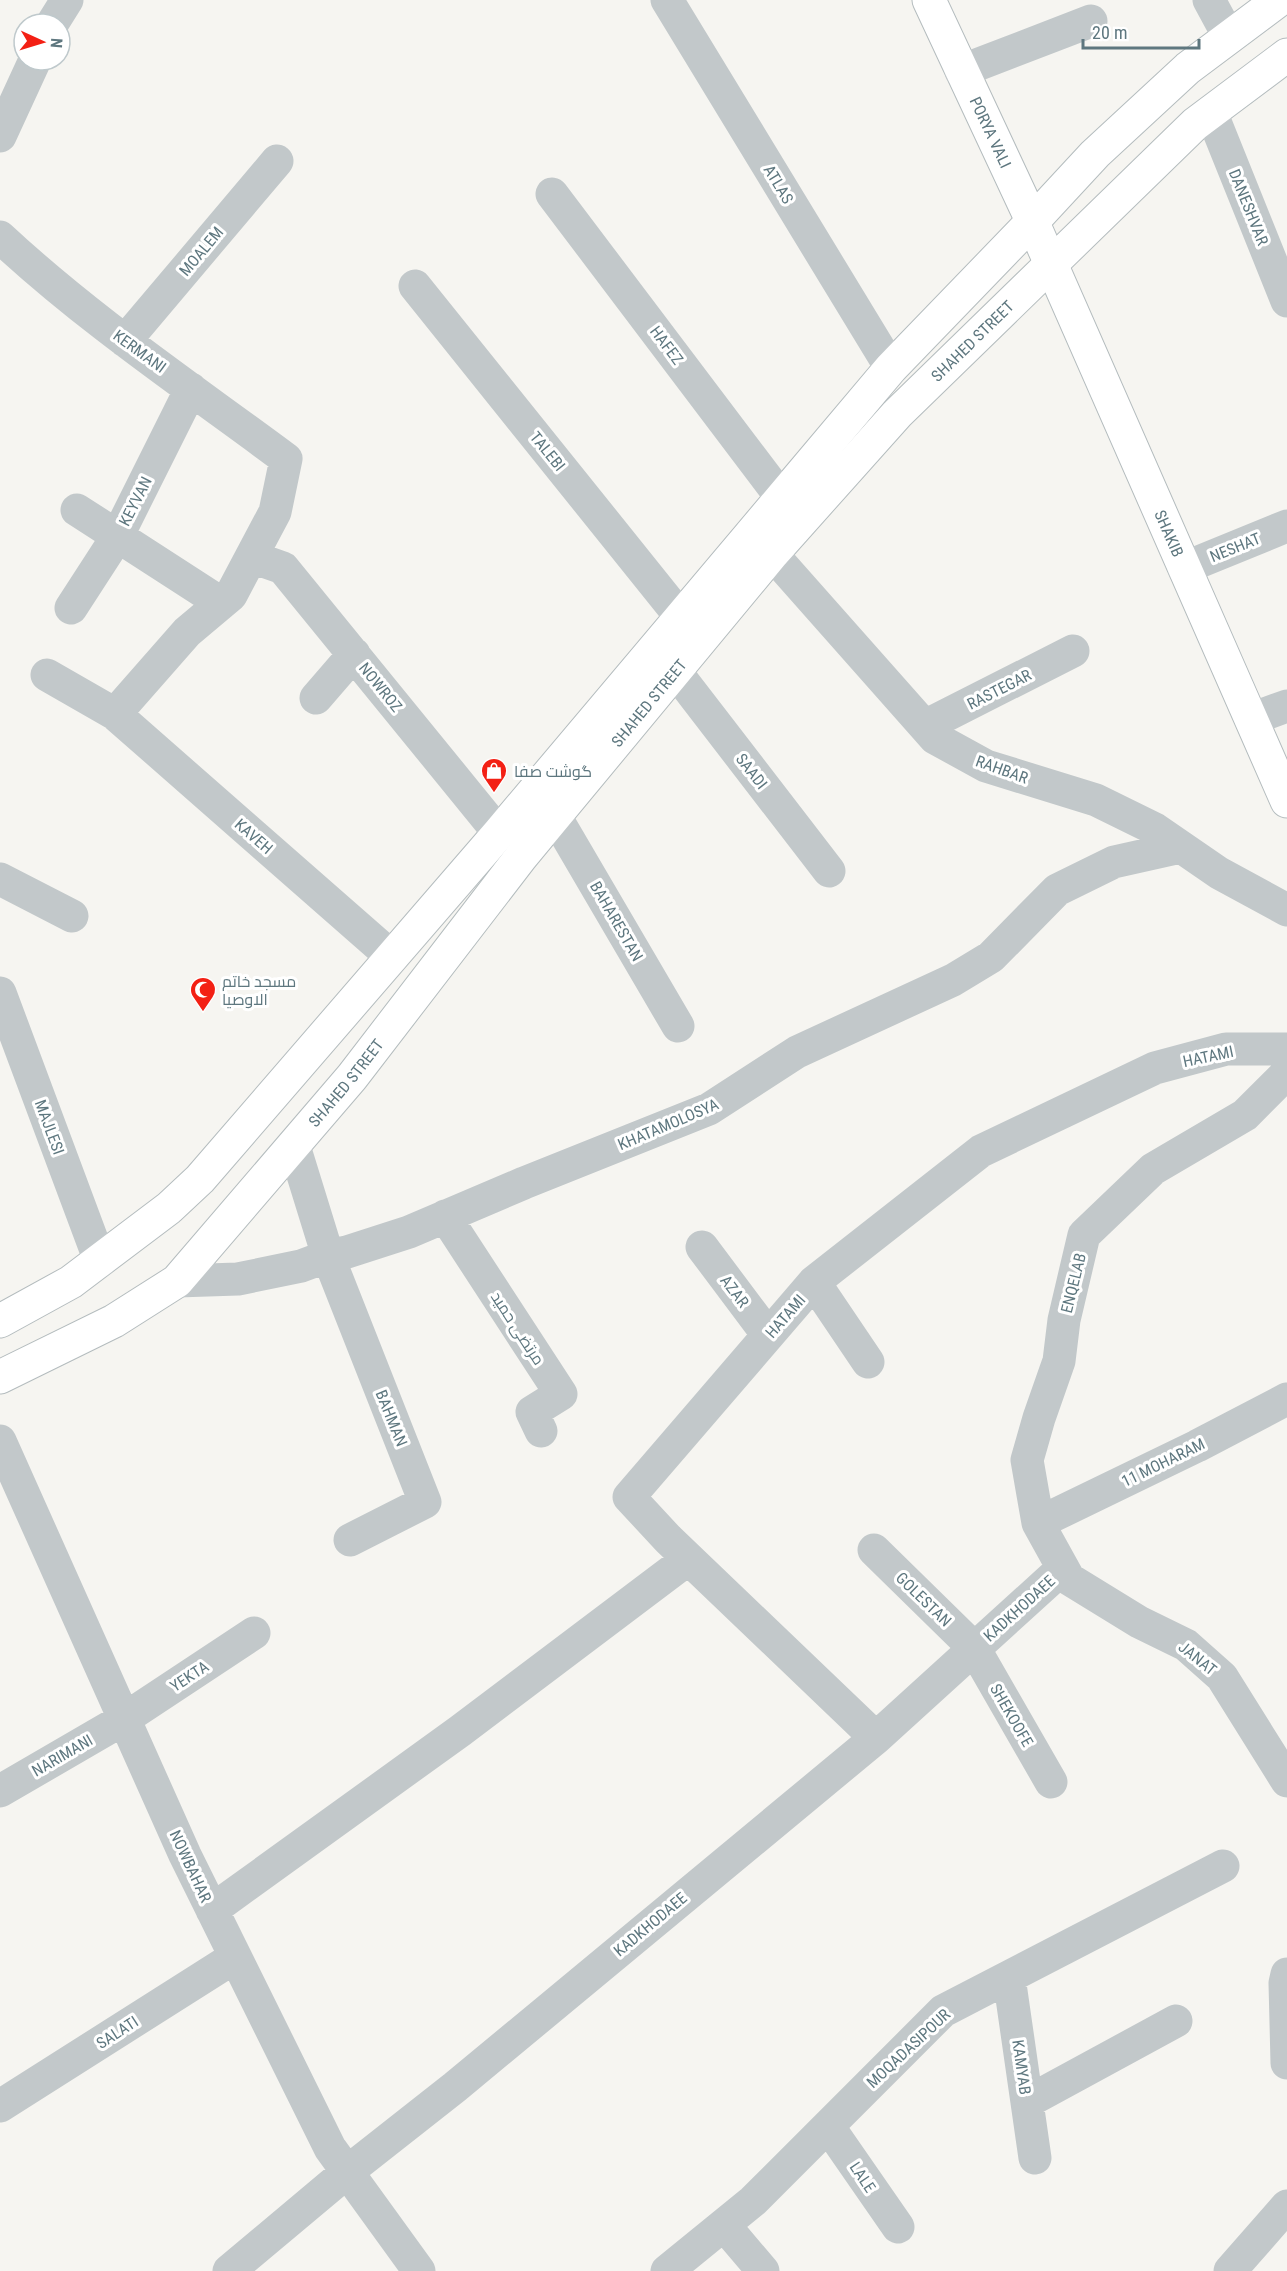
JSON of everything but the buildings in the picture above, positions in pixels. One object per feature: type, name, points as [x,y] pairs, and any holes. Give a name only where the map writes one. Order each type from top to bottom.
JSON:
[{"type":"main road","name":"PORYA VALI","points":[[929,0],[1051,265]]},
{"type":"main road","name":"SHAHED STREET","points":[[0,1321],[71,1282],[169,1208],[200,1179],[499,833],[891,368],[1095,154],[1188,68],[1279,0]]},
{"type":"main road","name":"SHAHED STREET","points":[[0,1377],[114,1321],[177,1281],[352,1077],[555,816],[772,554],[897,414],[1195,124],[1287,55]]},
{"type":"main road","name":"SHAKIB","points":[[1051,265],[1287,801]]},
{"type":"street","name":"ATLAS","points":[[667,0],[891,368]]},
{"type":"street","points":[[1210,0],[1229,37]]},
{"type":"street","points":[[961,71],[1090,21]]},
{"type":"street","points":[[0,136],[29,72]]},
{"type":"street","name":"DANESHVAR","points":[[1211,112],[1287,301]]},
{"type":"street","name":"MOALEM","points":[[125,340],[277,161]]},
{"type":"street","name":"HAFEZ","points":[[552,194],[781,497]]},
{"type":"street","name":"KERMANI","points":[[0,237],[39,273],[125,340],[286,459],[275,512],[252,557]]},
{"type":"street","name":"TALEBI","points":[[415,286],[680,616]]},
{"type":"street","name":"KEYVAN","points":[[71,608],[117,537],[191,389]]},
{"type":"street","points":[[77,510],[221,603]]},
{"type":"street","name":"NESHAT","points":[[1184,568],[1287,526]]},
{"type":"street","name":"RAHBAR","points":[[772,554],[935,738],[986,765],[1096,800],[1155,829],[1219,873],[1287,910]]},
{"type":"street","points":[[116,714],[187,632],[231,595],[252,557]]},
{"type":"street","name":"NOWROZ","points":[[252,557],[283,568],[499,833]]},
{"type":"street","name":"RASTEGAR","points":[[924,726],[1073,651]]},
{"type":"street","points":[[316,698],[354,654]]},
{"type":"street","name":"SAADI","points":[[675,671],[829,871]]},
{"type":"street","name":"KAVEH","points":[[47,675],[116,714],[392,957]]},
{"type":"street","points":[[1251,719],[1287,706]]},
{"type":"street","name":"BAHARESTAN","points":[[555,816],[678,1026]]},
{"type":"street","name":"KHATAMOLOSYA","points":[[177,1281],[238,1279],[301,1266],[409,1232],[709,1109],[797,1052],[953,980],[991,957],[1057,890],[1114,862],[1181,847]]},
{"type":"street","points":[[0,879],[72,916]]},
{"type":"street","name":"MAJLESI","points":[[0,993],[100,1261]]},
{"type":"street","name":"HATAMI","points":[[876,1738],[688,1559],[629,1497],[814,1282],[981,1151],[1155,1068],[1226,1049],[1287,1049]]},
{"type":"street","name":"ENQELAB","points":[[1066,1573],[1038,1523],[1027,1460],[1059,1361],[1064,1320],[1084,1235],[1154,1169],[1245,1115],[1287,1073]]},
{"type":"street","points":[[294,1146],[328,1256]]},
{"type":"street","name":"مرتضی حمید","points":[[445,1216],[561,1395],[532,1412],[541,1431]]},
{"type":"street","name":"AZAR","points":[[702,1247],[768,1335]]},
{"type":"street","name":"BAHMAN","points":[[328,1256],[425,1502],[351,1539]]},
{"type":"street","points":[[814,1282],[868,1362]]},
{"type":"street","name":"11 MOHARAM","points":[[1038,1523],[1197,1446],[1287,1399]]},
{"type":"street","name":"NOWBAHAR","points":[[0,1441],[185,1855],[330,2148],[419,2271]]},
{"type":"street","name":"GOLESTAN","points":[[874,1550],[974,1648]]},
{"type":"street","points":[[212,1910],[460,1731],[688,1559]]},
{"type":"street","name":"KADKHODAEE","points":[[229,2271],[876,1738],[974,1648],[1066,1573]]},
{"type":"street","name":"JANAT","points":[[1066,1573],[1139,1623],[1186,1645],[1222,1677],[1286,1777]]},
{"type":"street","name":"YEKTA","points":[[124,1719],[254,1633]]},
{"type":"street","name":"SHEKOOFE","points":[[974,1648],[1051,1782]]},
{"type":"street","name":"NARIMANI","points":[[0,1791],[124,1719]]},
{"type":"street","name":"MOQADASIPOUR","points":[[667,2271],[753,2201],[943,2011],[1223,1866]]},
{"type":"street","name":"SALATI","points":[[0,2106],[235,1957]]},
{"type":"street","points":[[1287,1974],[1285,1983],[1287,2064]]},
{"type":"street","name":"KAMYAB","points":[[1009,1977],[1035,2158]]},
{"type":"street","points":[[1027,2102],[1176,2021]]},
{"type":"street","name":"LALE","points":[[828,2126],[898,2227]]},
{"type":"street","points":[[1230,2271],[1287,2206]]},
{"type":"street","points":[[724,2225],[763,2271]]},
{"type":"place","name":"گوشت صفا","points":[[494,794]]},
{"type":"place","name":"مسجد خاتم الاوصیا","points":[[203,1013]]}]
